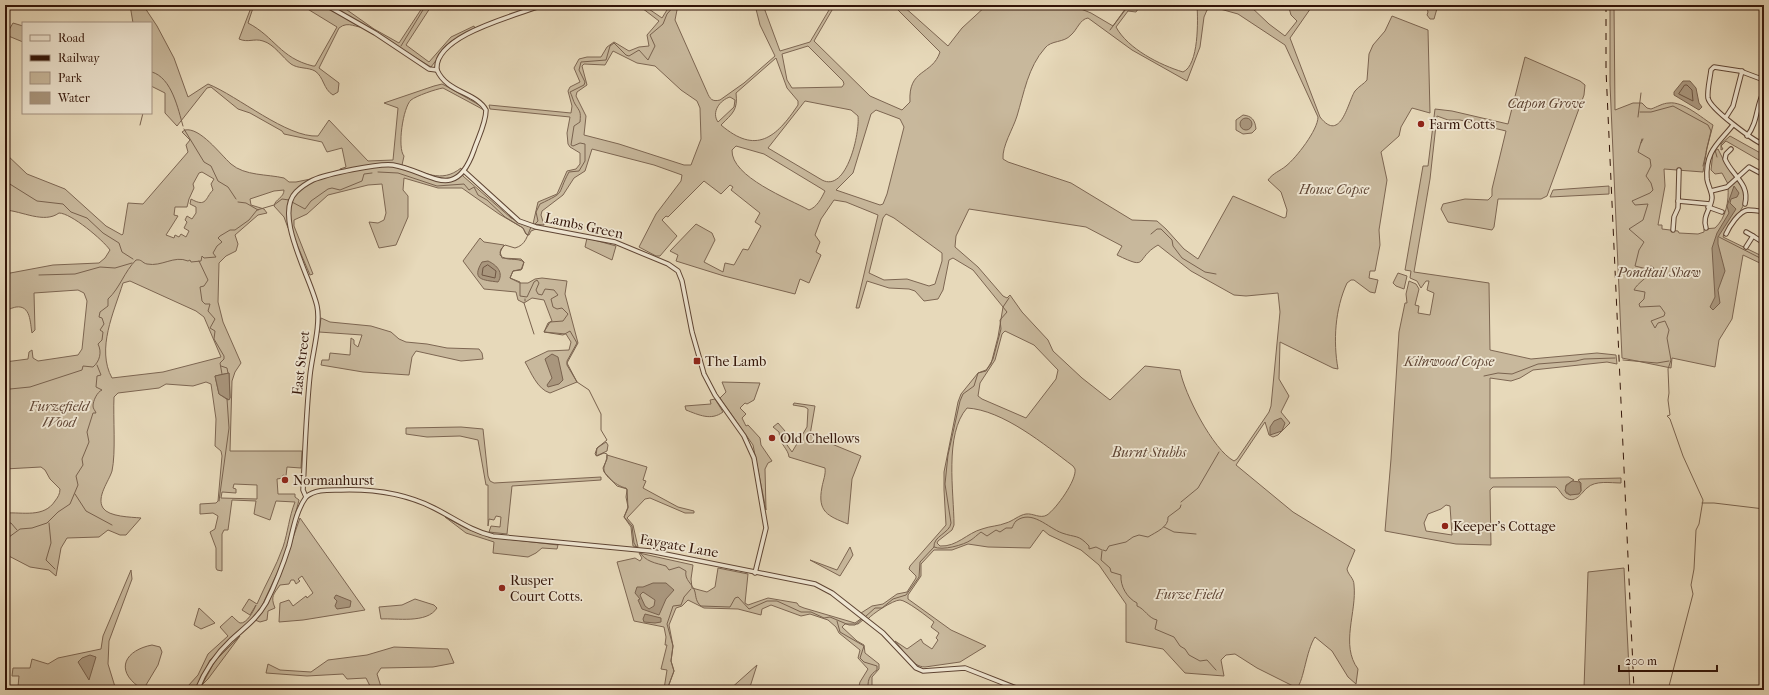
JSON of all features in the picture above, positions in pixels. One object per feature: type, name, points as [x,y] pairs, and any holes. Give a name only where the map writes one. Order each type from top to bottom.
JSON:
[{"type":"street","points":[[326,5],[429,68],[437,70]]},
{"type":"street","points":[[464,171],[479,138],[486,110],[481,103],[447,84],[437,70],[437,65],[441,56],[458,39],[479,28],[543,5]]},
{"type":"street","points":[[1764,80],[1742,71],[1713,67],[1708,99],[1733,125],[1747,136],[1764,145]]},
{"type":"street","points":[[1726,117],[1733,106],[1742,71]]},
{"type":"street","points":[[1747,136],[1752,129],[1759,101],[1764,91]]},
{"type":"street","points":[[1706,228],[1704,219],[1712,198],[1707,177],[1711,151],[1733,125]]},
{"type":"street","points":[[1731,149],[1724,158],[1738,176],[1745,189],[1745,204]]},
{"type":"street","name":"East Street","points":[[197,690],[205,671],[212,660],[230,641],[251,623],[266,602],[282,565],[306,497],[303,490],[307,406],[318,314],[310,282],[295,245],[289,222],[287,212],[290,200],[298,190],[314,180],[378,166],[394,165],[442,181],[454,178],[464,171]]},
{"type":"street","points":[[1711,191],[1727,187],[1749,167],[1764,175]]},
{"type":"street","points":[[1674,230],[1678,201],[1678,170]]},
{"type":"street","name":"Lambs Green","points":[[464,171],[512,216],[531,226],[615,242],[668,264],[678,271],[682,281],[692,332],[704,374],[715,395],[744,436],[754,458],[766,528],[755,573]]},
{"type":"street","points":[[1678,201],[1709,206],[1722,212]]},
{"type":"street","points":[[1726,234],[1732,223],[1744,212],[1748,210],[1763,212],[1764,206]]},
{"type":"street","points":[[1746,232],[1764,243]]},
{"type":"street","points":[[1746,247],[1753,236]]},
{"type":"street","name":"Faygate Lane","points":[[306,497],[325,490],[380,492],[424,504],[470,528],[493,536],[639,550],[732,567],[818,586],[830,592],[886,635],[910,664],[917,669],[965,668],[1021,690]]},
{"type":"green space","name":"Furzefield Wood","points":[[130,5],[143,5],[157,26],[174,58],[188,97],[208,84],[277,124],[306,135],[318,136],[329,120],[368,161],[393,160],[398,108],[384,103],[442,84],[481,106],[484,110],[443,88],[426,93],[411,100],[408,104],[403,119],[401,145],[404,156],[402,165],[439,176],[454,173],[461,168],[463,176],[511,218],[536,229],[531,231],[529,235],[526,234],[523,228],[499,214],[462,188],[438,188],[404,178],[403,190],[408,196],[408,217],[396,245],[379,248],[369,222],[378,223],[384,220],[386,213],[382,184],[368,185],[328,195],[307,214],[294,220],[294,226],[313,274],[310,275],[290,228],[288,228],[284,217],[274,206],[283,195],[284,190],[274,191],[250,199],[251,205],[264,209],[267,213],[258,215],[235,235],[238,244],[236,251],[226,256],[219,263],[218,302],[223,322],[241,363],[235,372],[232,381],[230,451],[302,451],[301,468],[287,467],[286,476],[283,475],[283,478],[277,479],[278,494],[295,494],[295,497],[299,500],[284,558],[261,608],[254,617],[210,660],[195,690],[188,686],[198,675],[208,654],[228,636],[220,627],[232,616],[240,623],[243,623],[248,619],[256,605],[250,615],[242,610],[249,599],[257,604],[283,547],[295,502],[276,501],[270,520],[254,514],[256,501],[232,500],[228,530],[224,530],[222,534],[222,571],[217,570],[216,548],[210,532],[215,529],[218,516],[213,513],[200,514],[200,504],[216,503],[218,501],[222,456],[221,451],[215,446],[216,419],[211,384],[206,382],[193,386],[166,384],[159,388],[118,393],[114,397],[113,463],[112,471],[102,494],[101,504],[106,511],[115,515],[141,518],[126,535],[120,535],[108,530],[99,537],[67,538],[61,548],[56,576],[49,570],[30,567],[5,554],[5,513],[33,513],[45,510],[56,500],[60,489],[41,467],[5,469],[5,362],[28,359],[29,352],[32,350],[33,358],[38,361],[78,355],[82,349],[87,301],[84,293],[78,290],[34,293],[35,330],[32,333],[29,316],[25,309],[16,307],[5,313],[5,274],[53,265],[99,263],[105,258],[110,250],[101,240],[79,222],[64,214],[59,213],[53,216],[40,217],[5,210],[5,153],[27,174],[65,189],[106,226],[122,235],[128,203],[143,204],[188,152],[186,145],[190,140],[182,132],[185,130],[191,130],[203,137],[231,164],[249,173],[284,178],[289,182],[296,182],[340,173],[340,169],[346,167],[342,148],[327,152],[322,142],[284,134],[282,131],[250,113],[238,109],[211,87],[207,88],[177,126],[165,113],[165,93],[152,86],[152,22],[133,22]],"holes":[[[202,172],[214,179],[211,184],[213,190],[203,202],[200,203],[191,199],[190,204],[196,207],[196,213],[192,219],[187,216],[185,220],[187,222],[184,228],[189,231],[186,237],[181,234],[179,237],[175,235],[174,238],[166,235],[178,216],[174,215],[175,207],[187,207],[194,188],[193,184],[199,173]],[[130,281],[196,311],[204,317],[221,357],[163,372],[112,378],[106,355],[108,330],[123,283]],[[229,373],[230,398],[228,400],[219,394],[215,376]],[[234,484],[257,485],[257,499],[221,498],[222,492],[236,493],[236,489],[233,488]]]},
{"type":"green space","points":[[252,5],[254,5],[248,23],[265,34],[285,53],[313,66],[315,66],[337,27],[301,5],[340,5],[374,29],[399,43],[424,5],[432,5],[406,45],[429,62],[451,37],[474,26],[475,29],[450,42],[431,67],[366,27],[349,25],[343,26],[339,28],[319,68],[339,83],[338,92],[333,95],[327,90],[320,76],[315,71],[291,64],[275,48],[260,40],[245,41],[239,39]]},
{"type":"green space","points":[[638,5],[643,5],[662,18],[670,5],[681,5],[677,10],[675,20],[710,98],[717,101],[744,83],[775,56],[760,25],[755,5],[763,5],[780,51],[810,42],[832,5],[835,5],[814,41],[870,96],[902,110],[910,102],[910,91],[913,83],[921,73],[932,65],[940,52],[893,5],[902,5],[948,46],[962,28],[987,5],[1071,5],[1091,13],[1113,26],[1128,5],[1141,5],[1136,12],[1128,11],[1116,27],[1121,35],[1145,55],[1183,72],[1188,68],[1195,52],[1197,5],[1249,5],[1269,24],[1285,36],[1297,21],[1291,15],[1289,8],[1292,5],[1313,5],[1290,38],[1320,117],[1327,124],[1333,126],[1343,118],[1355,91],[1367,80],[1369,54],[1373,45],[1385,31],[1392,16],[1428,30],[1430,113],[1412,108],[1401,127],[1399,136],[1381,152],[1387,180],[1379,230],[1380,245],[1375,271],[1370,271],[1369,278],[1378,280],[1375,293],[1370,292],[1354,280],[1347,283],[1340,303],[1336,325],[1336,358],[1338,369],[1333,368],[1280,342],[1279,379],[1289,396],[1281,412],[1290,423],[1278,435],[1273,437],[1269,435],[1265,422],[1236,465],[1293,512],[1355,550],[1347,569],[1354,585],[1350,628],[1350,650],[1358,669],[1356,684],[1348,677],[1332,651],[1315,637],[1309,650],[1302,679],[1297,688],[1257,668],[1235,654],[1226,655],[1221,660],[1224,676],[1185,673],[1163,649],[1126,642],[1126,604],[1099,565],[1081,550],[1049,535],[1043,530],[1030,548],[988,547],[968,544],[952,550],[934,550],[921,564],[921,576],[908,595],[908,599],[951,630],[986,646],[960,662],[925,667],[916,664],[908,657],[895,641],[907,649],[921,639],[923,643],[932,649],[938,640],[936,638],[939,633],[931,627],[934,622],[917,609],[903,601],[900,600],[893,602],[868,619],[861,613],[872,606],[883,604],[897,594],[907,592],[916,578],[916,576],[909,569],[910,566],[946,525],[944,472],[958,402],[961,394],[978,373],[986,370],[991,364],[998,337],[1003,307],[973,270],[953,258],[949,260],[943,290],[938,299],[924,301],[915,291],[909,289],[889,288],[867,281],[859,308],[856,308],[878,215],[846,202],[834,200],[821,219],[815,235],[820,242],[816,252],[821,255],[809,283],[800,279],[795,294],[724,276],[676,261],[678,255],[670,251],[696,224],[712,233],[715,240],[704,262],[723,272],[725,263],[734,265],[743,249],[748,250],[761,226],[755,222],[760,213],[731,190],[733,187],[730,185],[721,194],[704,181],[668,217],[666,216],[662,220],[677,236],[660,256],[656,256],[639,247],[656,214],[681,181],[682,175],[654,165],[592,149],[585,171],[574,178],[563,195],[542,211],[541,215],[544,225],[533,224],[538,202],[557,194],[567,171],[576,169],[580,164],[580,153],[568,144],[567,133],[570,117],[490,109],[489,105],[571,113],[572,106],[568,91],[570,87],[580,82],[574,68],[579,59],[587,57],[601,57],[607,47],[614,42],[629,51],[639,47],[649,46],[647,35],[659,21]],"holes":[[[1213,7],[1238,14],[1285,45],[1318,117],[1311,136],[1301,150],[1286,166],[1268,180],[1281,192],[1287,210],[1286,217],[1284,218],[1233,196],[1198,259],[1184,249],[1157,221],[1132,220],[1071,183],[1003,159],[1004,149],[1034,63],[1048,45],[1068,38],[1083,20],[1088,18],[1132,50],[1187,81],[1200,47],[1204,17],[1207,10]],[[808,46],[843,81],[844,84],[842,87],[792,88],[787,80],[782,54]],[[613,51],[637,63],[655,66],[681,90],[697,101],[700,108],[701,139],[691,165],[684,165],[619,144],[584,135],[586,116],[576,96],[577,92],[587,85],[582,66],[584,64],[605,65]],[[776,58],[787,88],[798,101],[798,105],[782,126],[773,134],[764,139],[755,141],[733,134],[721,125],[732,114],[736,103],[736,93]],[[730,97],[735,100],[734,107],[718,122],[716,118],[716,110],[723,101]],[[805,101],[851,110],[858,116],[857,135],[850,159],[845,170],[838,178],[831,182],[822,180],[768,148]],[[876,110],[900,119],[904,127],[887,194],[883,204],[880,205],[836,190],[853,173],[871,114]],[[736,146],[764,154],[825,191],[817,205],[809,210],[763,186],[741,169],[734,160],[732,150]],[[969,209],[1086,227],[1122,246],[1117,255],[1138,263],[1158,245],[1191,271],[1234,295],[1246,296],[1278,293],[1280,312],[1271,406],[1269,412],[1237,459],[1234,461],[1217,445],[1201,420],[1187,392],[1180,370],[1145,366],[1110,400],[1082,378],[1053,351],[1048,340],[1022,312],[1010,295],[1007,298],[1003,296],[978,267],[955,247],[956,236]],[[886,214],[894,218],[942,253],[942,261],[935,284],[929,286],[907,279],[884,280],[869,273],[883,218]],[[1005,331],[1034,345],[1058,370],[1056,379],[1026,418],[978,396],[980,383],[995,360],[1002,334]],[[967,408],[981,410],[1009,422],[1037,439],[1073,466],[1075,469],[1075,474],[1065,494],[1047,515],[1023,515],[1009,522],[977,531],[952,544],[940,546],[937,543],[938,541],[952,530],[954,525],[952,481],[955,433],[960,419]]]},
{"type":"green space","points":[[1426,5],[1438,5],[1434,19],[1430,19],[1427,15],[1428,12]]},
{"type":"green space","name":"Pondtail Shaw","points":[[1610,5],[1614,5],[1615,110],[1633,103],[1642,103],[1647,108],[1651,109],[1664,104],[1674,103],[1686,107],[1713,125],[1703,172],[1664,169],[1665,186],[1658,225],[1662,225],[1662,229],[1678,231],[1679,233],[1698,234],[1704,232],[1704,229],[1715,228],[1722,219],[1726,209],[1728,187],[1738,179],[1745,197],[1744,204],[1723,237],[1764,257],[1764,265],[1743,255],[1732,319],[1719,340],[1715,367],[1672,358],[1671,368],[1622,358],[1610,84]]},
{"type":"green space","points":[[13,23],[22,26],[22,42],[6,35]]},
{"type":"green space","points":[[1525,57],[1580,81],[1585,85],[1584,95],[1547,196],[1541,199],[1498,199],[1494,227],[1492,230],[1448,222],[1441,209],[1443,204],[1465,199],[1488,200],[1492,196],[1492,189],[1506,131],[1460,120],[1448,120],[1437,116],[1430,179],[1414,272],[1489,283],[1490,350],[1531,359],[1597,353],[1616,355],[1617,364],[1607,362],[1533,370],[1520,378],[1511,381],[1490,378],[1490,478],[1569,477],[1574,480],[1566,485],[1566,493],[1570,495],[1581,491],[1581,483],[1578,480],[1580,479],[1621,478],[1621,483],[1603,482],[1590,485],[1576,499],[1573,500],[1565,497],[1556,487],[1493,487],[1490,490],[1491,545],[1456,544],[1385,531],[1399,332],[1405,303],[1407,303],[1406,294],[1409,281],[1416,284],[1419,289],[1415,305],[1419,306],[1418,313],[1430,315],[1434,293],[1427,290],[1429,281],[1426,281],[1421,288],[1417,281],[1410,278],[1411,271],[1405,270],[1423,166],[1428,166],[1435,109],[1452,111],[1508,124]],"holes":[[[1446,505],[1450,506],[1452,535],[1426,531],[1424,523],[1428,514],[1441,509]]]},
{"type":"green space","points":[[1243,115],[1251,117],[1255,123],[1256,129],[1252,133],[1243,134],[1236,130],[1236,120]]},
{"type":"green space","points":[[1730,136],[1764,155],[1764,163],[1726,141],[1721,146],[1721,144]]},
{"type":"green space","points":[[1718,149],[1725,163],[1736,177],[1728,184],[1722,173],[1715,174],[1711,170],[1713,152]]},
{"type":"green space","points":[[1609,186],[1609,194],[1550,197],[1553,190]]},
{"type":"green space","points":[[480,238],[484,242],[504,245],[500,252],[502,258],[521,259],[524,262],[522,269],[513,271],[510,278],[520,283],[528,283],[535,279],[542,278],[567,281],[565,294],[578,343],[567,363],[577,382],[550,393],[541,388],[535,380],[525,362],[548,351],[569,350],[571,342],[566,334],[544,332],[548,323],[552,321],[544,300],[532,298],[524,303],[518,300],[516,292],[484,289],[463,261]]},
{"type":"green space","points":[[587,238],[616,246],[612,260],[585,247]]},
{"type":"green space","points":[[1398,273],[1407,276],[1404,289],[1393,283]]},
{"type":"green space","points":[[321,318],[330,322],[371,326],[391,332],[399,339],[406,342],[447,348],[479,349],[482,353],[483,359],[461,361],[416,351],[412,357],[409,375],[363,372],[321,365],[322,360],[329,360],[330,353],[350,355],[351,338],[354,340],[354,344],[358,347],[362,335],[319,332]]},
{"type":"green space","points":[[722,382],[760,383],[754,400],[747,404],[745,403],[740,408],[746,414],[742,418],[746,426],[748,425],[760,438],[761,445],[772,461],[768,463],[765,469],[766,510],[753,445],[720,398],[726,392]]},
{"type":"green space","points":[[715,399],[723,412],[718,415],[709,417],[686,410],[685,406],[711,404],[710,400]]},
{"type":"green space","points":[[794,403],[815,406],[810,435],[861,456],[852,479],[848,524],[830,515],[823,508],[821,495],[825,468],[789,457],[782,444],[779,432],[773,427],[778,423],[785,431],[785,442],[792,452],[807,427],[808,409],[793,405]]},
{"type":"green space","points":[[461,427],[483,429],[488,476],[490,481],[494,483],[601,477],[601,480],[512,486],[507,534],[489,532],[491,526],[500,527],[501,517],[496,516],[494,520],[489,519],[488,526],[488,485],[486,485],[478,440],[460,436],[427,437],[406,434],[406,428]]},
{"type":"green space","points":[[606,442],[608,445],[607,451],[596,456],[597,448]]},
{"type":"green space","points":[[607,455],[647,467],[643,480],[646,481],[643,488],[678,507],[694,511],[694,513],[685,513],[650,498],[645,499],[627,518],[633,525],[638,547],[633,546],[631,527],[624,517],[628,507],[626,497],[627,490],[626,488],[619,486],[606,474],[604,467]]},
{"type":"green space","points":[[445,517],[468,529],[489,537],[558,545],[557,549],[542,548],[528,557],[493,553],[494,542],[466,533]]},
{"type":"green space","points":[[300,518],[365,610],[303,620],[279,622],[280,603],[289,600],[293,606],[306,596],[307,598],[313,593],[302,576],[298,579],[300,581],[296,584],[294,580],[291,580],[289,584],[280,585],[274,593],[273,601],[275,608],[268,611],[267,620],[260,622],[255,620],[281,572]]},
{"type":"green space","points":[[850,547],[853,555],[840,576],[810,560],[837,570]]},
{"type":"green space","points":[[639,553],[693,565],[691,579],[692,588],[707,592],[715,587],[718,568],[748,574],[745,603],[748,605],[768,598],[797,603],[799,606],[804,608],[855,623],[862,618],[863,620],[858,624],[845,624],[842,627],[857,641],[864,645],[865,653],[879,664],[879,669],[872,677],[872,690],[858,690],[860,682],[868,669],[858,658],[860,650],[839,633],[836,627],[828,620],[810,614],[801,616],[771,605],[762,609],[761,615],[738,609],[704,608],[688,600],[682,606],[676,608],[669,625],[673,646],[671,661],[674,671],[668,687],[679,690],[664,689],[667,670],[661,669],[667,645],[665,645],[666,637],[664,627],[634,621],[617,562],[635,558],[640,561],[642,558]]},
{"type":"green space","points":[[1624,568],[1630,690],[1559,690],[1584,688],[1588,572]]},
{"type":"green space","points":[[131,570],[132,579],[109,641],[108,664],[116,690],[31,690],[18,687],[19,676],[12,676],[13,668],[30,668],[32,659],[48,664],[58,658],[101,649],[103,636]]},
{"type":"green space","points":[[415,599],[434,605],[437,608],[432,613],[419,618],[381,619],[379,607],[402,605]]},
{"type":"green space","points":[[199,608],[215,623],[201,629],[194,625]]},
{"type":"green space","points":[[240,636],[208,679],[202,685],[215,661]]},
{"type":"green space","points":[[152,645],[160,647],[162,652],[158,665],[143,690],[140,690],[127,674],[125,667],[126,661],[135,651]]},
{"type":"green space","points":[[394,647],[448,649],[454,663],[433,667],[381,668],[377,674],[382,690],[372,690],[366,678],[347,679],[343,674],[307,676],[266,673],[268,664],[280,670],[311,672],[328,660],[367,655]]},
{"type":"green space","points":[[757,665],[749,690],[729,690]]},
{"type":"water","points":[[1683,81],[1690,81],[1696,88],[1699,103],[1702,107],[1699,110],[1674,95],[1674,92]]},
{"type":"water","points":[[1244,118],[1248,118],[1252,124],[1248,130],[1244,130],[1240,126],[1240,122]]},
{"type":"water","points":[[1734,186],[1739,193],[1737,197],[1731,199],[1730,203],[1736,209],[1718,237],[1718,244],[1725,271],[1718,290],[1720,303],[1713,310],[1710,307],[1715,297],[1712,248],[1717,233],[1729,213],[1727,206]]},
{"type":"water","points":[[488,261],[497,267],[500,272],[500,279],[498,282],[483,280],[478,276],[479,268],[482,262]]},
{"type":"water","points":[[552,354],[558,357],[563,380],[559,384],[548,387],[547,385],[552,378],[545,359]]},
{"type":"water","points":[[229,373],[229,400],[219,394],[215,376]]},
{"type":"water","points":[[1281,418],[1285,423],[1282,431],[1270,435],[1270,427],[1274,421]]},
{"type":"water","points":[[1572,481],[1580,482],[1581,491],[1579,494],[1570,495],[1565,491],[1566,486]]},
{"type":"water","points":[[653,583],[666,583],[674,590],[666,599],[659,615],[642,609],[638,600],[640,599],[635,593],[637,587],[643,587]],"holes":[[[643,592],[655,600],[654,606],[649,609],[645,606],[640,595]]]},
{"type":"water","points":[[336,595],[351,601],[350,607],[337,609],[335,606],[337,601],[334,598]]},
{"type":"water","points":[[645,614],[661,618],[661,622],[644,622],[643,619]]},
{"type":"water","points":[[90,655],[96,657],[89,680],[78,662],[82,658]]},
{"type":"waterway","points":[[401,46],[426,5]]},
{"type":"waterway","points":[[534,225],[538,221],[536,212],[540,204],[558,194],[569,172],[579,171],[585,161],[585,144],[580,143],[573,146],[571,145],[574,126],[580,122],[580,112],[574,103],[570,92],[584,85],[585,82],[579,70],[581,62],[606,60],[610,46],[614,43],[626,55],[629,56],[639,50],[648,60],[655,46],[650,35],[663,24],[667,14],[675,5]]},
{"type":"waterway","points":[[1110,30],[1129,5]]},
{"type":"waterway","points":[[152,72],[159,75],[169,87],[183,126]]},
{"type":"waterway","points":[[1638,117],[1641,93]]},
{"type":"waterway","points":[[1640,112],[1651,112],[1673,106],[1708,125],[1711,131],[1706,152]]},
{"type":"waterway","points":[[140,125],[143,114]]},
{"type":"waterway","points":[[184,129],[204,162],[211,166],[218,181],[228,187],[236,199]]},
{"type":"waterway","points":[[1642,139],[1638,152],[1650,159],[1651,166],[1646,176],[1651,183],[1653,190],[1650,193],[1632,201],[1635,205],[1648,204],[1643,220],[1629,229],[1644,242],[1639,250],[1635,266],[1647,269],[1651,266],[1654,268],[1634,290],[1645,292],[1644,299],[1639,304],[1640,307],[1660,306],[1665,313],[1664,316],[1651,321],[1655,328],[1658,323],[1665,321],[1669,330],[1667,338],[1671,360],[1668,369],[1668,400],[1670,415],[1667,416],[1670,419],[1683,456],[1703,500],[1699,524],[1696,530],[1694,569],[1691,585],[1693,594],[1668,690]]},
{"type":"waterway","points":[[1641,143],[1643,139]]},
{"type":"waterway","points":[[1715,150],[1717,157]]},
{"type":"waterway","points":[[1703,166],[1706,153]]},
{"type":"waterway","points":[[378,172],[398,173],[437,186],[464,184],[469,190],[474,187],[478,195],[487,200],[505,217],[523,228],[528,235]]},
{"type":"waterway","points":[[292,202],[305,209],[311,201],[328,189],[332,188],[340,190],[362,181],[364,174],[372,173]]},
{"type":"waterway","points":[[5,181],[37,201],[63,204],[71,212],[87,218],[103,233],[119,243],[122,252],[133,259]]},
{"type":"waterway","points":[[5,391],[30,387],[82,370],[83,366],[93,367],[99,359],[100,353],[98,344],[102,340],[103,332],[100,330],[104,324],[102,318],[99,317],[100,312],[108,306],[108,299],[116,290],[136,260],[140,260],[147,264],[158,264],[178,259],[190,260],[191,262],[201,261],[202,256],[204,258],[216,257],[213,253],[217,246],[222,242],[218,238],[220,236],[230,230],[235,230],[249,220],[257,210],[274,205],[282,199],[289,200]]},
{"type":"waterway","points":[[238,202],[246,203],[258,210]]},
{"type":"waterway","points":[[531,227],[526,240],[522,245],[515,248],[505,245],[501,249],[500,255],[505,258],[524,262],[521,270],[513,271],[510,278],[520,282],[520,296],[527,297],[534,282],[537,280],[539,283],[536,290],[538,294],[542,295],[545,289],[554,290],[558,295],[551,299],[553,307],[557,309],[562,308],[568,314],[563,321],[550,322],[544,332],[563,335],[570,331],[577,343],[567,361],[567,365],[577,382],[589,390],[601,414],[601,430],[607,440],[597,448],[595,454],[597,456],[604,453],[607,454],[607,459],[603,468],[604,472],[617,486],[627,489],[628,508],[624,517],[632,526],[634,543],[638,549]]},
{"type":"waterway","points":[[1151,234],[1157,229],[1161,229],[1172,240],[1173,246],[1182,258],[1205,272],[1216,274]]},
{"type":"waterway","points":[[1719,237],[1764,260]]},
{"type":"waterway","points":[[199,261],[208,280],[204,286],[200,287],[202,301],[205,304],[210,304],[208,311],[215,319],[210,328],[215,331],[214,339],[224,356],[224,359],[220,363],[222,374]]},
{"type":"waterway","points":[[39,275],[75,274],[100,267],[115,268],[132,263]]},
{"type":"waterway","points":[[865,617],[875,608],[882,608],[893,599],[906,595],[919,577],[920,562],[934,547],[936,540],[950,526],[951,523],[945,484],[948,455],[960,401],[963,394],[974,386],[978,373],[986,371],[993,359],[1001,329],[1000,320],[1007,312],[1003,307],[1009,298]]},
{"type":"waterway","points":[[524,303],[534,334]]},
{"type":"waterway","points":[[1484,376],[1498,373],[1512,374],[1538,364],[1584,359],[1615,358]]},
{"type":"waterway","points":[[1623,360],[1657,363],[1669,361]]},
{"type":"waterway","points":[[5,540],[20,529],[32,528],[47,523],[58,512],[70,504],[78,485],[76,476],[83,465],[82,459],[89,442],[87,432],[93,413],[96,413],[93,407],[94,402],[97,395],[102,390],[96,387],[97,376],[101,375],[97,365]]},
{"type":"waterway","points":[[221,366],[227,368],[228,373]]},
{"type":"waterway","points":[[219,501],[229,428],[227,399]]},
{"type":"waterway","points":[[1181,502],[1198,488],[1219,452]]},
{"type":"waterway","points":[[75,494],[86,511],[112,525]]},
{"type":"waterway","points":[[1702,503],[1764,509]]},
{"type":"waterway","points":[[1103,550],[1106,551],[1109,546],[1126,542],[1139,535],[1148,537],[1155,533],[1166,524],[1168,517],[1180,508],[1181,505]]},
{"type":"waterway","points":[[934,547],[947,548],[968,542],[981,532],[987,536],[996,530],[1000,532],[1006,528],[1012,528],[1016,521],[1028,517],[1034,518],[1057,531],[1079,538],[1089,546],[1089,549],[1096,547],[1102,550]]},
{"type":"waterway","points":[[5,523],[11,523],[17,530]]},
{"type":"waterway","points":[[49,523],[51,543],[46,560],[55,569]]},
{"type":"waterway","points":[[1164,527],[1174,532],[1196,534]]},
{"type":"waterway","points":[[639,551],[644,558],[666,566],[669,570],[679,567],[686,571],[686,577],[694,589],[697,601],[701,606],[730,607],[735,598],[738,597],[749,609],[767,601],[777,601],[801,612],[811,612],[824,618],[830,617],[849,625],[855,625],[862,619]]},
{"type":"waterway","points":[[1102,551],[1101,560],[1110,568],[1111,572],[1121,575],[1123,587],[1127,595],[1137,603],[1137,606],[1157,620],[1155,629],[1174,637],[1189,655],[1200,661],[1207,660],[1216,670]]},
{"type":"waterway","points":[[667,690],[674,671],[671,661],[673,646],[667,624],[673,606],[681,605],[684,597],[691,589]]},
{"type":"waterway","points":[[837,621],[840,632],[864,646],[860,658],[864,662],[877,666],[877,670],[869,678],[869,690]]},
{"type":"railway","points":[[1606,5],[1606,70],[1634,690]]},
{"type":"place","name":"Farm Cotts","points":[[1421,124]]},
{"type":"place","name":"The Lamb","points":[[697,361]]},
{"type":"place","name":"Old Chellows","points":[[772,438]]},
{"type":"place","name":"Normanhurst","points":[[285,480]]},
{"type":"place","name":"Keeper's Cottage","points":[[1445,526]]},
{"type":"place","name":"Rusper Court Cotts.","points":[[502,588]]},
{"type":"park label","name":"Capon Grove","points":[[1546,103]]},
{"type":"park label","name":"House Copse","points":[[1334,189]]},
{"type":"park label","name":"Kilnwood Copse","points":[[1449,361]]},
{"type":"park label","name":"Burnt Stubbs","points":[[1149,452]]},
{"type":"park label","name":"Furze Field","points":[[1189,594]]}]
